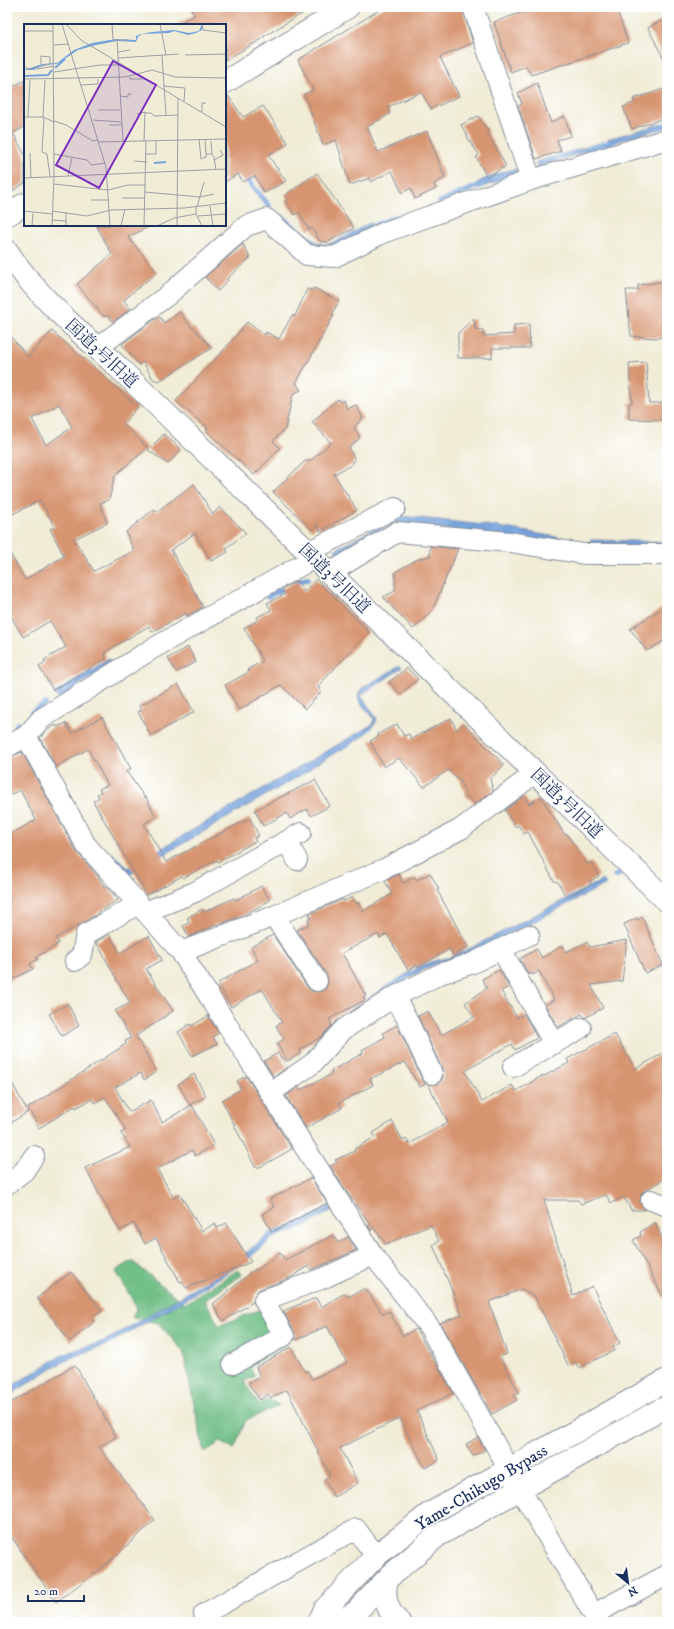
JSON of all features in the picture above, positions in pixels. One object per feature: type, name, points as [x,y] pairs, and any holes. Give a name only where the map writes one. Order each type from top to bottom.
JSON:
[{"type":"main road","points":[[226,81],[348,7]]},
{"type":"main road","points":[[7,215],[24,205]]},
{"type":"main road","name":"国道3号旧道","points":[[7,251],[18,267],[55,309],[98,348],[667,901]]},
{"type":"main road","name":"Yame-Chikugo Bypass","points":[[319,1622],[325,1609],[376,1556],[429,1514],[667,1380]]},
{"type":"main road","name":"Yame-Chikugo Bypass","points":[[339,1622],[356,1612],[390,1576],[436,1536],[667,1406]]},
{"type":"main road","points":[[390,1576],[386,1585],[388,1609],[394,1618],[399,1622]]},
{"type":"street","points":[[473,7],[531,180]]},
{"type":"street","points":[[98,348],[168,295],[246,226],[267,219],[307,255],[334,257],[384,232],[531,180],[667,139]]},
{"type":"street","points":[[7,747],[26,736],[41,719],[152,649],[311,555],[395,508]]},
{"type":"street","points":[[330,573],[397,532],[510,542],[584,554],[667,554]]},
{"type":"street","points":[[26,736],[86,845],[181,952],[377,1260],[430,1328],[520,1489],[596,1618],[667,1575]]},
{"type":"street","points":[[181,952],[274,916],[384,869],[461,829],[526,780]]},
{"type":"street","points":[[75,961],[82,955],[86,934],[142,908],[195,892],[294,837],[298,860]]},
{"type":"street","points":[[274,916],[317,980]]},
{"type":"street","points":[[270,1093],[312,1064],[344,1029],[394,997],[440,974],[473,962],[529,936]]},
{"type":"street","points":[[501,949],[554,1044]]},
{"type":"street","points":[[394,997],[406,1017],[432,1074]]},
{"type":"street","points":[[513,1067],[582,1028]]},
{"type":"street","points":[[7,1184],[24,1172],[34,1156]]},
{"type":"street","points":[[328,1289],[377,1260]]},
{"type":"street","points":[[232,1364],[284,1336],[264,1300],[377,1260]]},
{"type":"street","points":[[204,1614],[356,1529],[376,1556]]},
{"type":"green space","points":[[132,1261],[185,1304],[238,1270],[241,1275],[205,1300],[219,1326],[261,1309],[285,1342],[250,1367],[255,1376],[244,1381],[258,1404],[269,1399],[279,1406],[246,1420],[234,1449],[221,1442],[204,1452],[183,1351],[158,1323],[132,1317],[137,1308],[116,1271]]},
{"type":"water","points":[[664,123],[665,127],[609,144],[608,139]]},
{"type":"water","points":[[596,144],[596,148],[537,167],[536,162]]},
{"type":"water","points":[[517,169],[519,171],[510,176],[478,189],[477,183],[482,180],[502,172]]},
{"type":"water","points":[[370,223],[373,228],[369,231],[341,245],[324,250],[312,246],[296,234],[301,230],[318,243],[325,245],[337,241]]},
{"type":"water","points":[[400,516],[492,526],[574,540],[573,547],[393,523],[338,555],[335,550],[391,519]]},
{"type":"water","points":[[591,540],[667,542],[667,547],[589,546]]},
{"type":"water","points":[[109,659],[111,664],[58,699],[55,693]]},
{"type":"water","points":[[400,666],[402,668],[362,694],[361,696],[377,719],[368,731],[350,745],[129,875],[126,875],[108,859],[113,854],[128,868],[373,724],[374,719],[359,700],[359,692],[362,688]]},
{"type":"water","points":[[603,880],[606,884],[512,933],[461,957],[438,963],[415,974],[351,1015],[348,1012],[393,982],[421,966],[437,960],[448,958],[471,948]]},
{"type":"water","points":[[332,1205],[334,1209],[305,1226],[274,1237],[243,1263],[186,1299],[107,1345],[75,1356],[50,1369],[7,1397],[7,1389],[59,1357],[105,1341],[184,1295],[233,1264],[270,1233],[303,1221]]},
{"type":"building","points":[[190,7],[313,7],[263,37],[264,38],[226,59],[226,24],[178,24],[194,15]]},
{"type":"building","points":[[384,7],[462,7],[473,43],[440,57],[459,96],[431,109],[421,92],[388,107],[390,114],[367,127],[378,152],[427,131],[445,178],[434,184],[436,189],[415,199],[411,188],[402,193],[392,171],[371,182],[370,178],[350,185],[336,140],[323,145],[304,94],[313,90],[298,60]]},
{"type":"building","points":[[538,7],[616,7],[628,43],[531,75],[526,66],[511,72],[494,22]]},
{"type":"building","points":[[667,17],[667,65],[648,28]]},
{"type":"building","points":[[24,81],[24,128],[13,133],[24,153],[24,184],[7,194],[7,90]]},
{"type":"building","points":[[537,83],[551,123],[564,116],[571,136],[557,140],[561,151],[536,159],[518,106],[522,104],[518,93]]},
{"type":"building","points":[[667,88],[667,117],[632,129],[623,107],[635,102],[633,99]]},
{"type":"building","points":[[226,94],[243,117],[263,106],[288,143],[268,155],[286,181],[264,193],[255,176],[243,182],[238,174],[226,181]]},
{"type":"building","points":[[478,116],[488,131],[487,132],[506,166],[487,177],[476,157],[479,155],[461,125]]},
{"type":"building","points":[[317,173],[354,228],[326,243],[325,241],[321,242],[319,240],[312,228],[309,230],[299,212],[295,215],[285,201],[288,199],[285,195]]},
{"type":"building","points":[[97,226],[150,226],[128,237],[157,272],[124,300],[130,309],[113,322],[108,316],[103,316],[77,284],[112,254]]},
{"type":"building","points":[[243,244],[250,258],[227,279],[228,280],[218,291],[205,277]]},
{"type":"building","points":[[667,281],[667,337],[655,338],[631,336],[626,290],[638,290],[638,285]]},
{"type":"building","points":[[314,288],[339,301],[332,314],[334,315],[296,383],[301,390],[293,394],[285,429],[273,441],[280,448],[254,475],[206,430],[208,428],[176,401],[219,356],[247,322],[265,335],[266,332],[279,339],[292,315],[295,316],[307,289],[312,290]]},
{"type":"building","points":[[180,312],[191,327],[194,328],[212,348],[159,381],[153,379],[143,362],[139,365],[122,344],[154,320],[160,317],[164,323]]},
{"type":"building","points":[[474,318],[475,329],[483,330],[483,336],[514,334],[514,325],[529,324],[530,348],[492,348],[492,358],[458,358],[458,333]]},
{"type":"building","points":[[52,331],[138,407],[123,424],[148,448],[115,475],[109,500],[100,503],[107,523],[74,539],[94,571],[134,551],[126,532],[154,509],[156,512],[194,484],[213,514],[220,507],[246,533],[226,548],[228,552],[211,561],[195,533],[171,550],[203,607],[187,616],[186,613],[152,632],[149,626],[105,652],[106,659],[53,690],[39,667],[45,663],[44,660],[66,647],[50,621],[23,637],[7,609],[7,548],[25,580],[64,556],[50,529],[55,527],[40,500],[7,517],[7,332],[28,357]],"holes":[[[59,404],[72,427],[46,445],[32,419]]]},
{"type":"building","points":[[646,362],[649,403],[667,403],[667,420],[629,419],[629,403],[632,403],[629,363]]},
{"type":"building","points":[[338,399],[340,402],[344,400],[347,409],[356,405],[363,418],[354,427],[360,438],[349,448],[355,460],[353,464],[334,474],[357,510],[320,531],[318,524],[312,530],[273,492],[305,461],[310,461],[331,443],[312,422]]},
{"type":"building","points":[[164,434],[181,449],[168,464],[148,450]]},
{"type":"building","points":[[430,546],[458,549],[432,611],[413,629],[383,597],[395,591],[395,572],[418,559],[430,556]]},
{"type":"building","points":[[316,579],[369,632],[318,686],[321,692],[305,709],[281,685],[239,710],[225,685],[249,672],[248,669],[263,661],[244,628],[258,620],[257,617],[271,610],[267,603],[285,594],[282,589],[297,581],[304,592]]},
{"type":"building","points":[[667,605],[667,639],[647,651],[630,629]]},
{"type":"building","points":[[188,647],[196,662],[176,672],[168,658]]},
{"type":"building","points":[[407,668],[418,679],[401,694],[389,682]]},
{"type":"building","points":[[178,684],[194,712],[151,736],[138,712],[142,710],[139,706]]},
{"type":"building","points":[[102,717],[131,769],[126,771],[145,798],[146,797],[156,817],[144,824],[166,862],[250,818],[259,836],[254,838],[256,841],[218,862],[217,860],[183,878],[182,876],[147,895],[93,801],[99,798],[97,794],[101,792],[99,789],[108,785],[88,749],[56,767],[40,738],[47,730],[56,725],[57,727],[66,723],[72,733]]},
{"type":"building","points":[[451,718],[457,730],[464,723],[504,765],[490,779],[493,791],[475,804],[466,796],[460,780],[448,770],[424,787],[399,758],[384,767],[370,741],[379,736],[378,734],[397,724],[404,736],[409,734],[411,739]]},
{"type":"building","points":[[22,752],[76,851],[98,876],[105,888],[108,887],[118,900],[97,913],[98,914],[56,938],[59,943],[56,944],[57,945],[36,957],[38,959],[30,964],[33,969],[7,982],[7,836],[36,820],[20,790],[7,796],[7,758]]},
{"type":"building","points":[[315,780],[330,806],[311,816],[307,809],[290,819],[287,813],[263,826],[255,810]]},
{"type":"building","points":[[524,796],[529,804],[541,797],[565,835],[567,834],[587,864],[591,862],[599,876],[590,881],[591,884],[566,897],[558,882],[554,881],[528,832],[524,834],[518,825],[515,827],[505,810]]},
{"type":"building","points":[[430,873],[439,889],[437,890],[468,947],[453,956],[450,949],[418,967],[417,965],[408,970],[387,934],[380,938],[378,934],[342,953],[366,996],[363,997],[365,1000],[329,1019],[332,1025],[322,1036],[300,1050],[301,1053],[287,1061],[277,1044],[284,1039],[276,1026],[282,1022],[262,989],[231,1007],[218,983],[258,960],[251,947],[273,935],[308,988],[317,992],[323,991],[327,986],[327,975],[297,930],[309,924],[308,920],[311,918],[309,914],[343,899],[344,901],[352,897],[357,904],[358,902],[363,911],[392,894],[385,881],[399,874],[403,883],[415,877],[417,880]]},
{"type":"building","points":[[261,886],[270,900],[246,914],[218,925],[217,924],[189,937],[183,926],[190,922],[187,918],[202,909],[204,912],[234,898],[236,900]]},
{"type":"building","points":[[642,917],[663,965],[645,973],[624,924],[637,918],[638,920]]},
{"type":"building","points":[[109,934],[120,953],[149,936],[162,960],[146,969],[173,1011],[136,1036],[156,1072],[144,1080],[141,1073],[115,1087],[129,1112],[151,1100],[162,1122],[192,1105],[214,1145],[195,1156],[192,1150],[157,1169],[174,1198],[180,1194],[202,1231],[215,1223],[217,1228],[226,1223],[251,1262],[186,1288],[182,1281],[180,1282],[156,1238],[145,1244],[134,1223],[120,1231],[85,1168],[130,1147],[121,1133],[126,1130],[105,1097],[94,1103],[92,1099],[76,1108],[75,1106],[39,1128],[28,1108],[126,1044],[125,1041],[131,1038],[115,1011],[130,1003],[96,942]]},
{"type":"building","points":[[627,940],[622,981],[591,985],[603,1008],[585,1018],[582,1014],[558,1027],[545,1005],[554,1000],[539,971],[533,975],[532,973],[529,975],[520,959],[537,949],[542,958],[563,945],[566,952],[587,942],[590,947]]},
{"type":"building","points":[[499,970],[509,987],[501,991],[517,1018],[524,1014],[537,1038],[515,1050],[512,1044],[465,1071],[482,1102],[512,1085],[516,1091],[569,1063],[567,1059],[615,1034],[635,1069],[667,1051],[667,1177],[641,1193],[640,1202],[645,1210],[631,1210],[624,1197],[611,1203],[606,1195],[581,1204],[578,1200],[544,1200],[573,1296],[592,1286],[620,1343],[613,1347],[615,1350],[579,1368],[576,1362],[568,1365],[535,1297],[522,1289],[489,1302],[507,1354],[500,1357],[519,1393],[514,1396],[517,1400],[492,1414],[440,1323],[462,1315],[433,1245],[439,1241],[431,1225],[386,1244],[373,1227],[371,1231],[368,1226],[371,1225],[330,1166],[337,1163],[335,1160],[355,1151],[354,1149],[375,1137],[373,1133],[392,1121],[403,1141],[406,1139],[409,1144],[448,1122],[428,1084],[437,1084],[442,1080],[443,1075],[442,1069],[418,1016],[428,1011],[441,1035],[474,1017],[465,1003],[487,988],[482,979]]},
{"type":"building","points":[[68,1004],[79,1026],[62,1036],[49,1014]]},
{"type":"building","points":[[208,1016],[219,1033],[213,1037],[217,1044],[192,1056],[178,1032],[190,1024],[191,1026]]},
{"type":"building","points":[[397,1025],[422,1079],[426,1084],[420,1087],[405,1062],[370,1079],[373,1085],[339,1103],[342,1108],[306,1128],[286,1096],[298,1087],[300,1090],[332,1074],[331,1071],[363,1053],[362,1050],[385,1037],[383,1033]]},
{"type":"building","points":[[278,1053],[287,1067],[274,1077],[264,1061]]},
{"type":"building","points":[[7,1074],[28,1112],[7,1125]]},
{"type":"building","points":[[194,1074],[206,1096],[190,1105],[178,1084]]},
{"type":"building","points":[[246,1076],[292,1149],[260,1167],[255,1167],[222,1100],[241,1089],[237,1081]]},
{"type":"building","points":[[311,1178],[327,1203],[272,1232],[262,1214],[274,1207],[270,1199]]},
{"type":"building","points":[[655,1222],[661,1236],[667,1233],[667,1304],[633,1240],[641,1236],[640,1232]]},
{"type":"building","points":[[333,1235],[338,1243],[348,1237],[356,1250],[311,1270],[309,1266],[290,1278],[260,1289],[255,1294],[253,1302],[223,1321],[213,1304],[255,1269],[256,1271],[280,1253],[285,1260]]},
{"type":"building","points":[[71,1272],[102,1311],[92,1318],[94,1322],[70,1341],[37,1298]]},
{"type":"building","points":[[365,1288],[383,1314],[389,1311],[403,1336],[416,1329],[453,1393],[417,1411],[439,1460],[425,1468],[400,1418],[340,1448],[358,1483],[334,1497],[324,1479],[330,1475],[287,1390],[271,1398],[268,1394],[260,1400],[248,1383],[260,1377],[256,1367],[291,1347],[305,1372],[308,1371],[312,1379],[347,1363],[327,1326],[295,1340],[294,1331],[283,1311],[316,1298],[321,1307],[345,1293],[348,1297]]},
{"type":"building","points":[[75,1365],[116,1437],[99,1447],[155,1520],[107,1564],[56,1602],[7,1530],[7,1405]]},
{"type":"building","points":[[478,1437],[485,1450],[473,1456],[466,1444]]},
{"type":"waterway","points":[[657,128],[667,125]]},
{"type":"waterway","points":[[590,148],[615,141]]},
{"type":"waterway","points":[[249,182],[269,206]]},
{"type":"waterway","points":[[440,202],[483,184]]},
{"type":"waterway","points":[[281,217],[304,235]]},
{"type":"waterway","points":[[365,229],[396,217]]},
{"type":"waterway","points":[[300,580],[308,579]]},
{"type":"waterway","points":[[268,596],[280,590]]},
{"type":"waterway","points":[[32,712],[45,704]]},
{"type":"waterway","points":[[13,732],[18,723]]},
{"type":"waterway","points":[[615,876],[620,874]]}]
